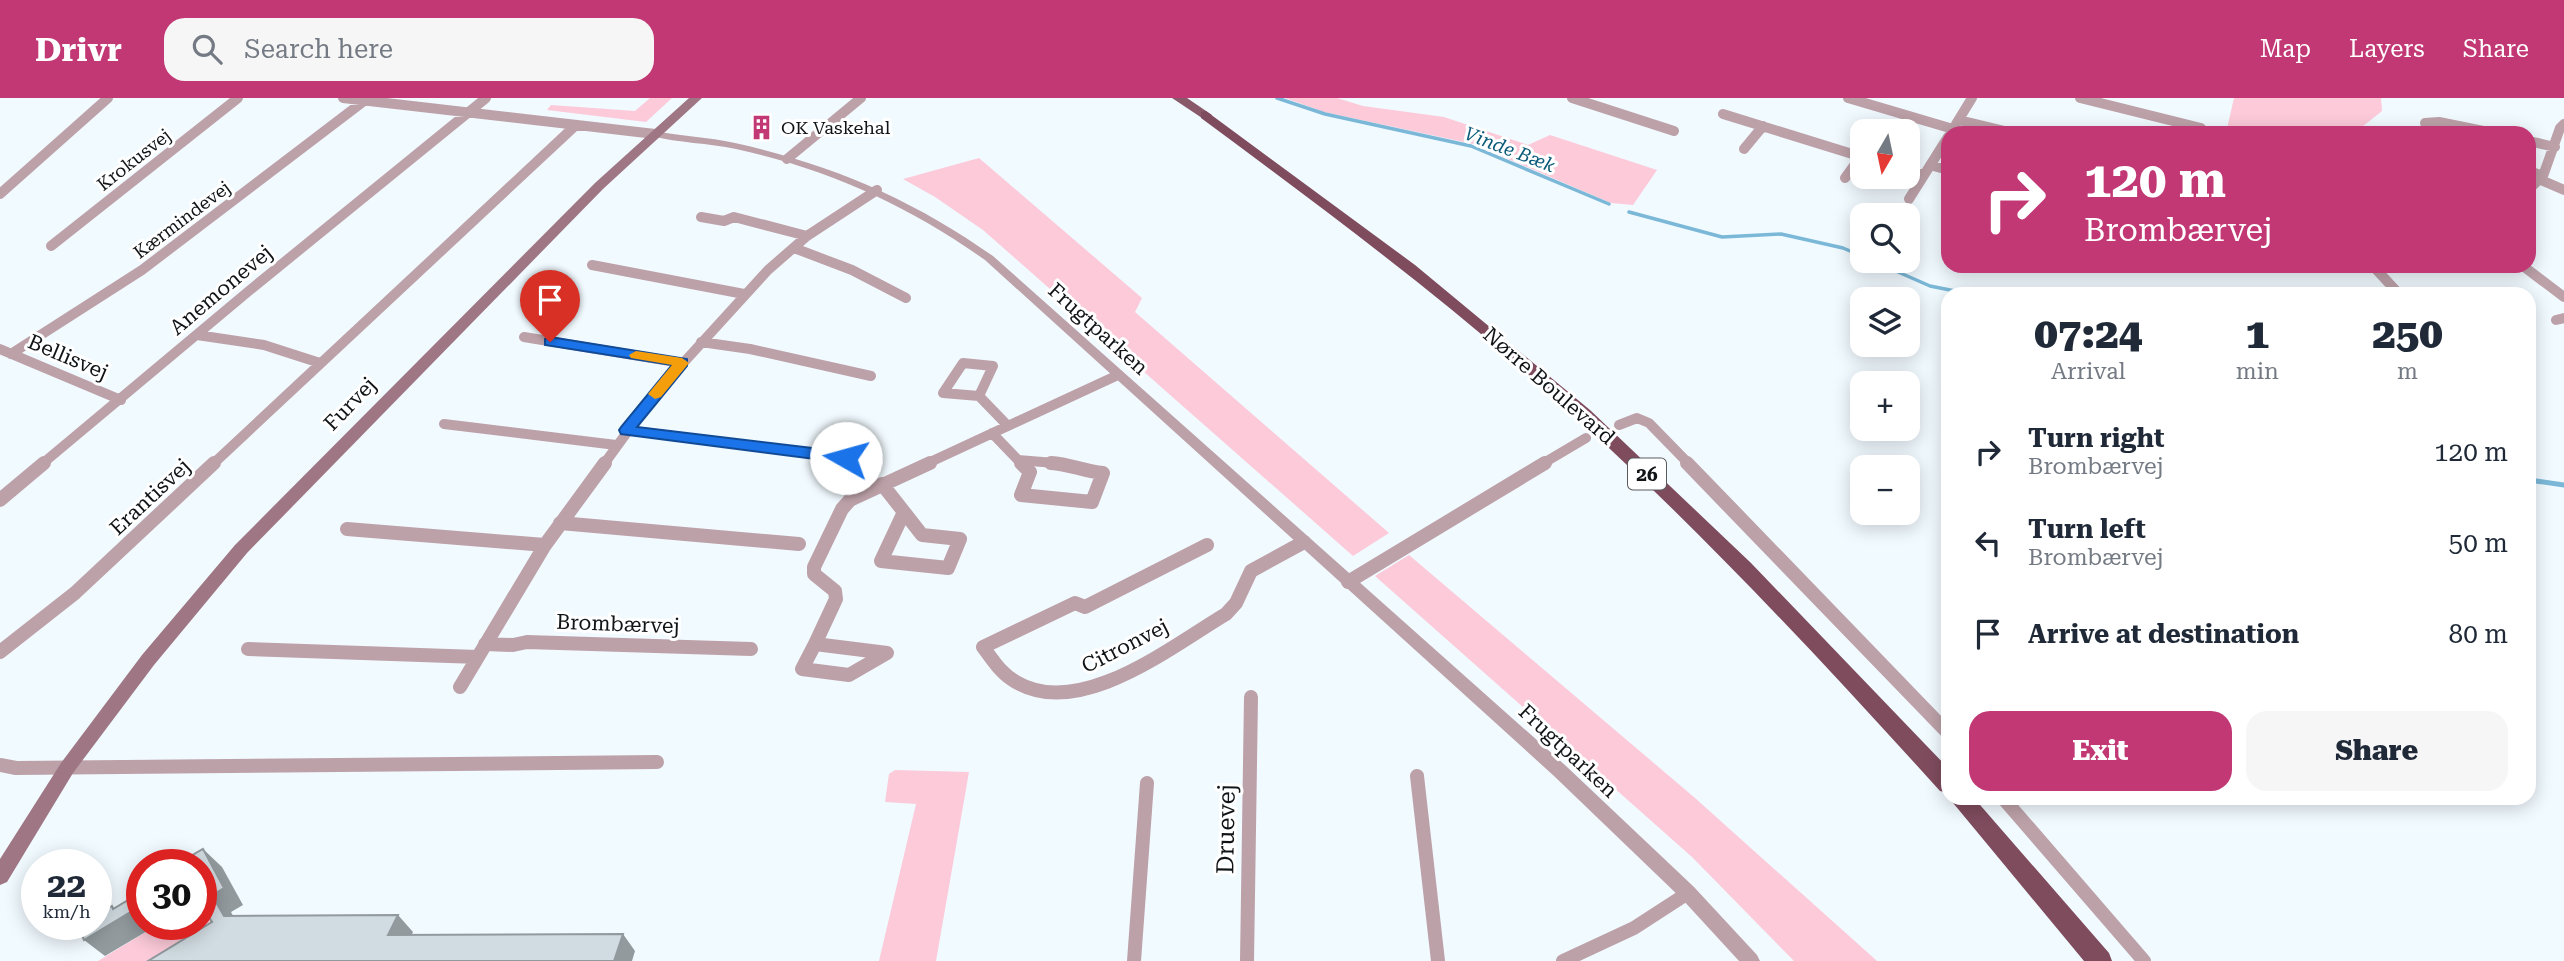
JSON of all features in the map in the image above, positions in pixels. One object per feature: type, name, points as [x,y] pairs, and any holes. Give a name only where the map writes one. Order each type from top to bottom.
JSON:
[{"type":"highway","name":"Nørre Boulevard","points":[[1206,115],[1389,251],[1529,365],[1691,514],[1828,654],[1941,775]]},
{"type":"highway","points":[[1966,805],[2100,961]]},
{"type":"main road","name":"Furvej","points":[[0,876],[68,768],[148,660],[241,549],[589,196],[696,98]]},
{"type":"main road","name":"Nørre Boulevard","points":[[1178,98],[1206,115]]},
{"type":"main road","name":"Nørre Boulevard","points":[[1186,98],[1206,115]]},
{"type":"street","points":[[0,194],[108,98]]},
{"type":"street","name":"Krokusvej","points":[[51,246],[238,98]]},
{"type":"street","points":[[343,98],[655,134]]},
{"type":"street","points":[[468,113],[486,98]]},
{"type":"street","points":[[788,159],[861,98]]},
{"type":"street","points":[[1572,98],[1674,131]]},
{"type":"street","points":[[1848,98],[1941,130]]},
{"type":"street","points":[[1955,126],[1972,98]]},
{"type":"street","points":[[2080,98],[2193,126]]},
{"type":"street","name":"Kærmindevej","points":[[5,351],[142,270],[365,101]]},
{"type":"street","name":"Anemonevej","points":[[0,499],[468,113]]},
{"type":"street","points":[[1723,114],[1850,153]]},
{"type":"street","points":[[1959,120],[1984,126]]},
{"type":"street","points":[[2429,126],[2425,123],[2439,122],[2459,126]]},
{"type":"street","points":[[2536,183],[2541,178],[2560,128],[2564,124]]},
{"type":"street","name":"Erantisvej","points":[[0,652],[75,593],[576,125]]},
{"type":"street","points":[[1744,149],[1763,126]]},
{"type":"street","name":"Frugtparken","points":[[655,134],[713,142],[835,173],[877,190],[939,223],[989,258],[1560,771],[1688,893],[1751,961]]},
{"type":"street","points":[[2536,143],[2555,147]]},
{"type":"street","points":[[1909,199],[1941,148]]},
{"type":"street","points":[[1930,166],[1941,168]]},
{"type":"street","points":[[1845,178],[1850,172]]},
{"type":"street","points":[[1920,175],[1924,176]]},
{"type":"street","points":[[2536,175],[2564,190]]},
{"type":"street","points":[[460,687],[559,523],[626,430],[682,363],[744,294],[807,236],[877,190]]},
{"type":"street","points":[[701,217],[724,221],[734,216],[807,236]]},
{"type":"street","points":[[794,248],[878,280],[906,298]]},
{"type":"street","points":[[592,265],[744,294]]},
{"type":"street","points":[[2380,273],[2392,287]]},
{"type":"street","points":[[2532,273],[2564,297]]},
{"type":"street","points":[[197,335],[264,345],[320,363]]},
{"type":"street","points":[[524,337],[682,363]]},
{"type":"street","points":[[701,342],[751,349],[871,376]]},
{"type":"street","name":"Bellisvej","points":[[5,351],[121,400]]},
{"type":"street","points":[[815,644],[887,653],[849,675],[802,669],[836,599],[835,591],[814,574],[814,568],[842,509],[858,495],[1118,375]]},
{"type":"street","points":[[979,396],[1008,426]]},
{"type":"street","points":[[1619,425],[1637,418],[1649,423],[1941,726]]},
{"type":"street","points":[[443,424],[616,445]]},
{"type":"street","points":[[626,430],[846,458]]},
{"type":"street","points":[[992,433],[1018,460],[1030,472],[1021,495],[1092,502],[1102,473],[1075,470],[1066,464],[1018,460]]},
{"type":"street","points":[[1348,582],[1586,438]]},
{"type":"street","points":[[882,484],[904,512],[922,535],[960,539],[948,568],[881,561],[904,512]]},
{"type":"street","points":[[559,523],[799,544]]},
{"type":"street","points":[[347,528],[545,545]]},
{"type":"street","name":"Citronvej","points":[[1207,545],[1085,607],[1075,603],[983,647],[1003,673],[1030,689],[1071,693],[1091,689],[1109,683],[1226,614],[1236,603],[1251,571],[1304,542]]},
{"type":"street","name":"Brombærvej","points":[[485,644],[513,645],[527,642],[751,649]]},
{"type":"street","points":[[248,649],[478,657]]},
{"type":"street","name":"Druevej","points":[[1247,961],[1251,697]]},
{"type":"street","points":[[0,765],[16,768],[68,768],[657,762]]},
{"type":"street","points":[[1417,776],[1437,961]]},
{"type":"street","points":[[1134,961],[1147,783]]},
{"type":"street","points":[[2009,805],[2144,961]]},
{"type":"street","points":[[1563,961],[1634,928],[1688,893]]},
{"type":"shaded area","points":[[650,98],[672,98],[646,122],[547,110],[551,105],[635,111]]},
{"type":"shaded area","points":[[1285,98],[1337,98],[1363,106],[1444,117],[1528,145],[1550,135],[1657,170],[1633,205],[1611,203],[1473,144],[1324,112]]},
{"type":"shaded area","points":[[2234,98],[2381,98],[2382,111],[2363,126],[2228,126]]},
{"type":"shaded area","points":[[979,158],[1142,298],[1135,312],[1389,533],[1353,556],[983,230],[903,179]]},
{"type":"shaded area","points":[[1409,555],[1695,798],[1877,961],[1794,961],[1692,857],[1375,576]]},
{"type":"shaded area","points":[[895,770],[969,772],[936,961],[879,961],[916,804],[885,802],[889,774]]},
{"type":"shaded area","points":[[217,920],[231,939],[196,961],[98,961],[133,940],[217,940]]},
{"type":"building","points":[[217,875],[224,888],[217,892]]},
{"type":"building","points":[[126,901],[126,915],[112,923],[112,906],[113,909]]},
{"type":"building","points":[[217,904],[224,916],[398,915],[388,935],[623,934],[614,961],[148,961],[182,940],[217,940]]},
{"type":"waterway","name":"Vinde Bæk","points":[[1277,98],[1325,114],[1471,146],[1609,204]]},
{"type":"waterway","name":"Vinde Bæk","points":[[1629,212],[1722,237],[1781,234],[1850,251]]},
{"type":"waterway","name":"Vinde Bæk","points":[[1900,273],[1941,288]]},
{"type":"waterway","name":"Vinde Bæk","points":[[2536,481],[2564,485]]},
{"type":"slow traffic","points":[[636,355],[682,363],[655,394]]},
{"type":"place","name":"OK Vaskehal","points":[[761,128]]},
{"type":"route","points":[[550,342],[682,363],[626,430],[846,458]]}]
